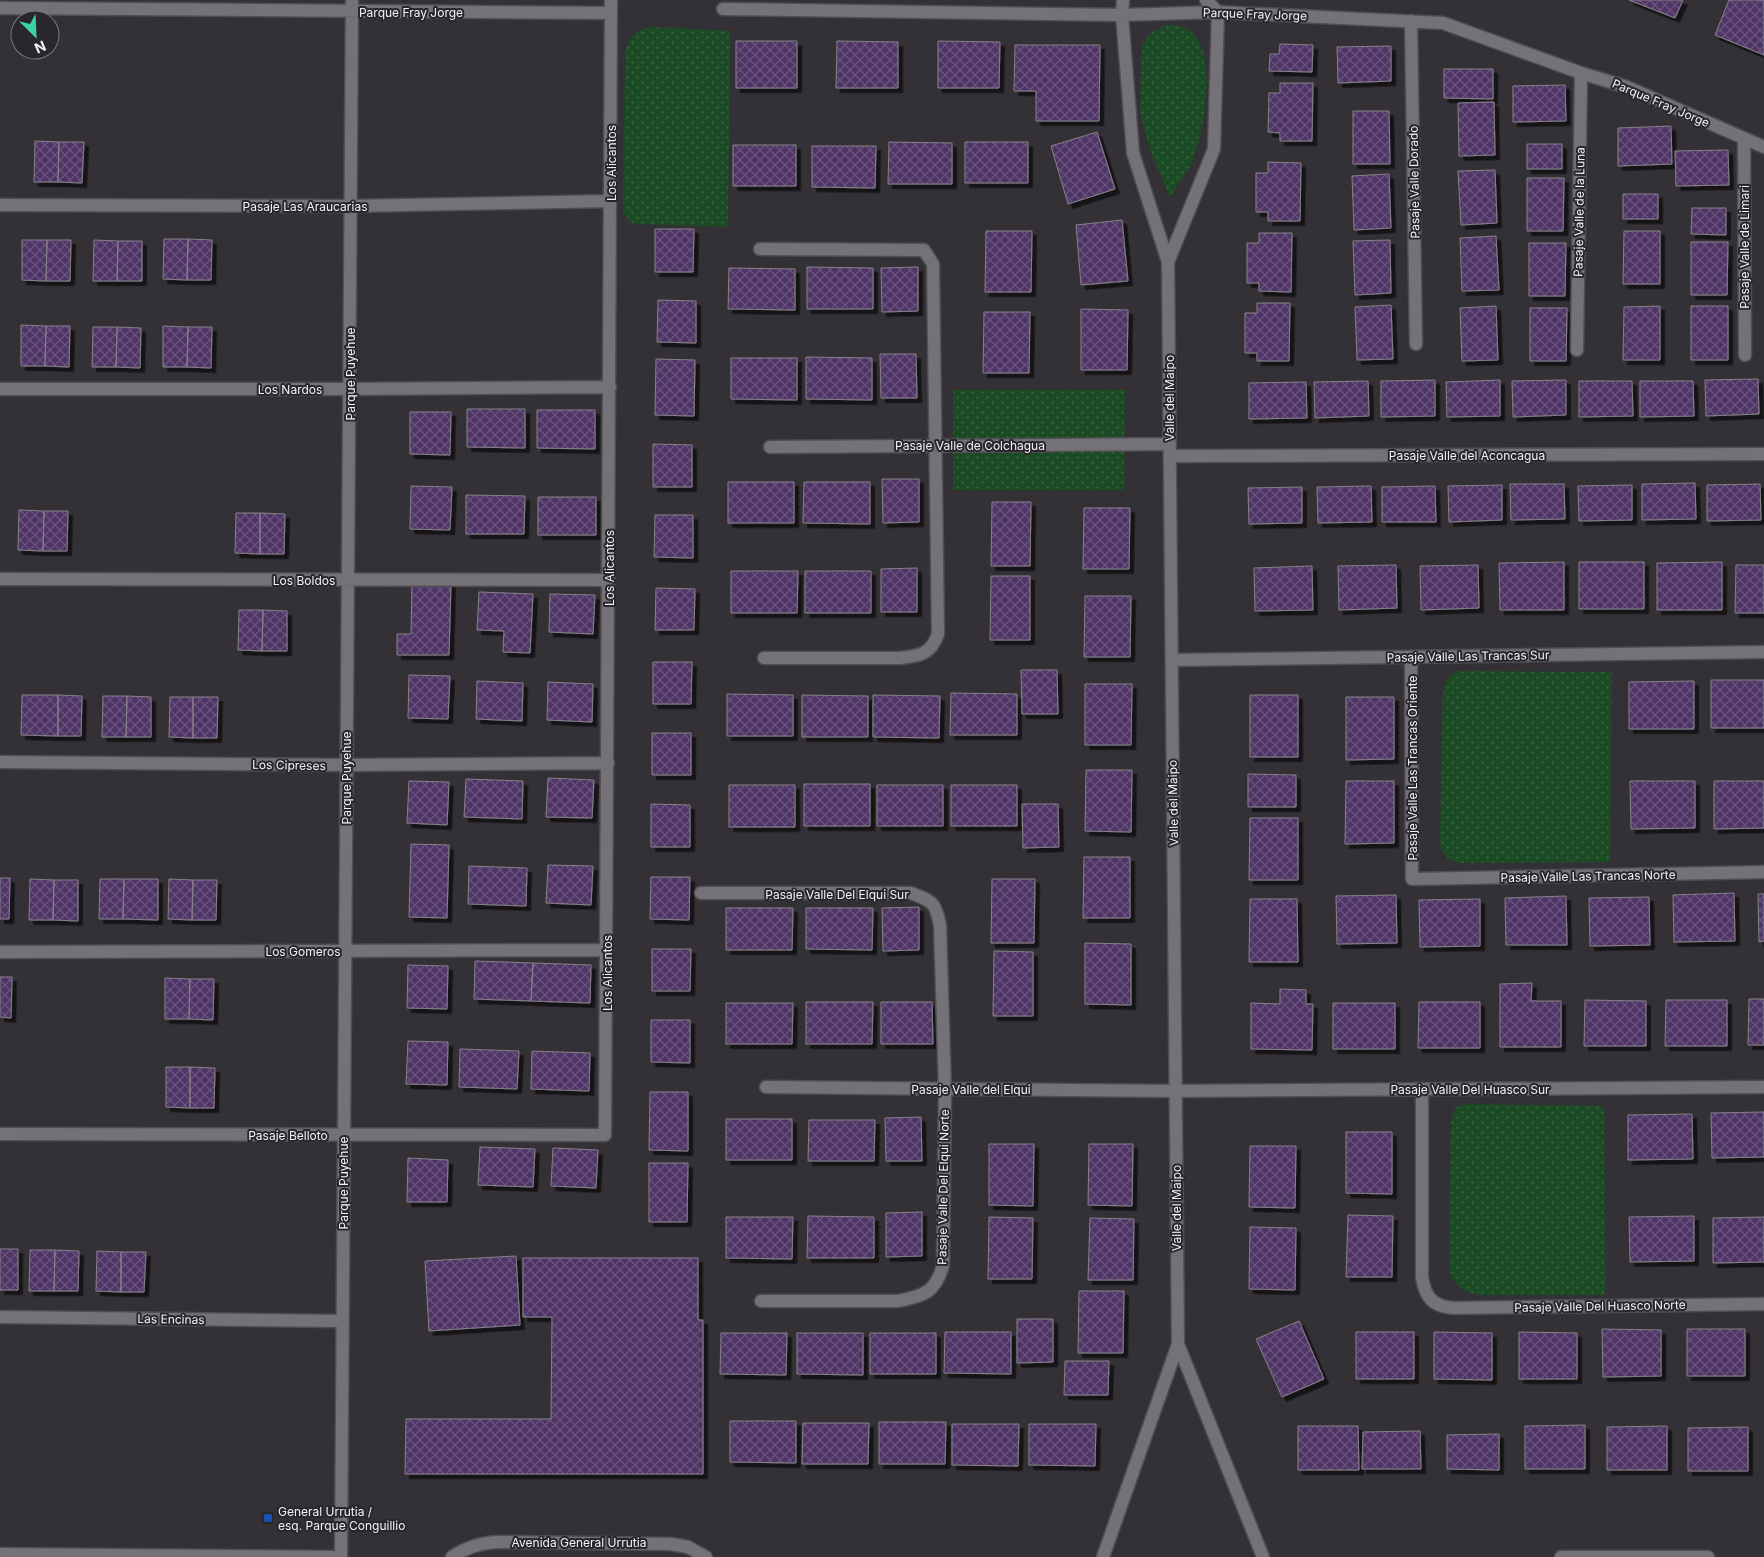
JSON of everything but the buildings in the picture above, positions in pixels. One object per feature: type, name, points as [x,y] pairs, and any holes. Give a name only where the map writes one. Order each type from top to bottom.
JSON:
[{"type":"street","name":"Valle del Maipo","points":[[1103,1557],[1178,1344],[1168,262],[1133,153],[1122,15],[1123,0]]},
{"type":"street","points":[[1206,0],[1218,12]]},
{"type":"street","name":"Parque Puyehue","points":[[340,1557],[352,6]]},
{"type":"street","name":"Parque Fray Jorge","points":[[0,8],[611,6]]},
{"type":"street","name":"Los Alicantos","points":[[605,1135],[611,6]]},
{"type":"street","name":"Parque Fray Jorge","points":[[723,9],[1122,15],[1218,12],[1444,23],[1581,73],[1627,87],[1764,147]]},
{"type":"street","name":"Valle del Maipo","points":[[1168,262],[1214,149],[1218,12]]},
{"type":"street","name":"Pasaje Valle Dorado","points":[[1411,21],[1416,344]]},
{"type":"street","name":"Pasaje Valle de la Luna","points":[[1577,350],[1581,73]]},
{"type":"street","name":"Pasaje Valle de Limari","points":[[1744,139],[1745,355]]},
{"type":"street","name":"Pasaje Las Araucarias","points":[[0,205],[351,206],[610,201]]},
{"type":"street","points":[[760,249],[924,250],[933,264],[938,634],[934,645],[927,652],[916,657],[764,658]]},
{"type":"street","name":"Los Nardos","points":[[0,389],[610,387]]},
{"type":"street","name":"Pasaje Valle de Colchagua","points":[[770,446],[935,446],[1170,450]]},
{"type":"street","name":"Pasaje Valle del Aconcagua","points":[[1170,450],[1764,454]]},
{"type":"street","name":"Los Boldos","points":[[0,579],[609,580]]},
{"type":"street","name":"Pasaje Valle Las Trancas Sur","points":[[1172,660],[1764,652]]},
{"type":"street","name":"Pasaje Valle Las Trancas Oriente","points":[[1411,657],[1412,879]]},
{"type":"street","name":"Los Cipreses","points":[[0,762],[346,766],[608,763]]},
{"type":"street","name":"Pasaje Valle Las Trancas Norte","points":[[1412,879],[1764,872]]},
{"type":"street","name":"Pasaje Valle Del Elqui Sur","points":[[701,893],[911,893],[928,900],[937,908],[940,925],[945,1090]]},
{"type":"street","name":"Los Gomeros","points":[[0,952],[607,950]]},
{"type":"street","name":"Pasaje Valle Del Huasco Sur","points":[[1176,1091],[1764,1086]]},
{"type":"street","name":"Pasaje Valle del Elqui","points":[[766,1087],[945,1090],[1134,1089],[1176,1091]]},
{"type":"street","name":"Pasaje Valle Del Huasco Norte","points":[[1422,1089],[1422,1277],[1423,1288],[1436,1305],[1453,1308],[1764,1304]]},
{"type":"street","name":"Pasaje Valle Del Elqui Norte","points":[[761,1301],[898,1301],[919,1297],[935,1284],[943,1265],[945,1090]]},
{"type":"street","name":"Pasaje Belloto","points":[[0,1134],[605,1135]]},
{"type":"street","name":"Las Encinas","points":[[0,1317],[342,1321]]},
{"type":"street","name":"Valle del Maipo","points":[[1178,1344],[1263,1557]]},
{"type":"street","name":"Avenida General Urrutia","points":[[452,1557],[473,1546],[486,1542],[501,1542],[671,1544],[688,1548],[706,1557]]},
{"type":"street","points":[[0,1554],[332,1557]]},
{"type":"street","points":[[1561,1557],[1708,1557]]},
{"type":"green space","points":[[1167,25],[1189,30],[1199,41],[1207,75],[1204,117],[1195,155],[1170,197],[1150,150],[1140,106],[1142,44],[1152,32]]},
{"type":"green space","points":[[653,27],[730,31],[728,227],[635,224],[630,222],[623,211],[625,53],[634,35],[642,30]]},
{"type":"green space","points":[[953,390],[1125,390],[1124,490],[953,490]]},
{"type":"green space","points":[[1459,671],[1612,672],[1610,862],[1459,863],[1445,855],[1440,840],[1443,692],[1448,679]]},
{"type":"green space","points":[[1465,1104],[1604,1106],[1606,1295],[1481,1295],[1463,1290],[1455,1283],[1449,1266],[1451,1122],[1455,1108]]},
{"type":"place","name":"General Urrutia / esq. Parque Conguillio","points":[[268,1518]]}]
